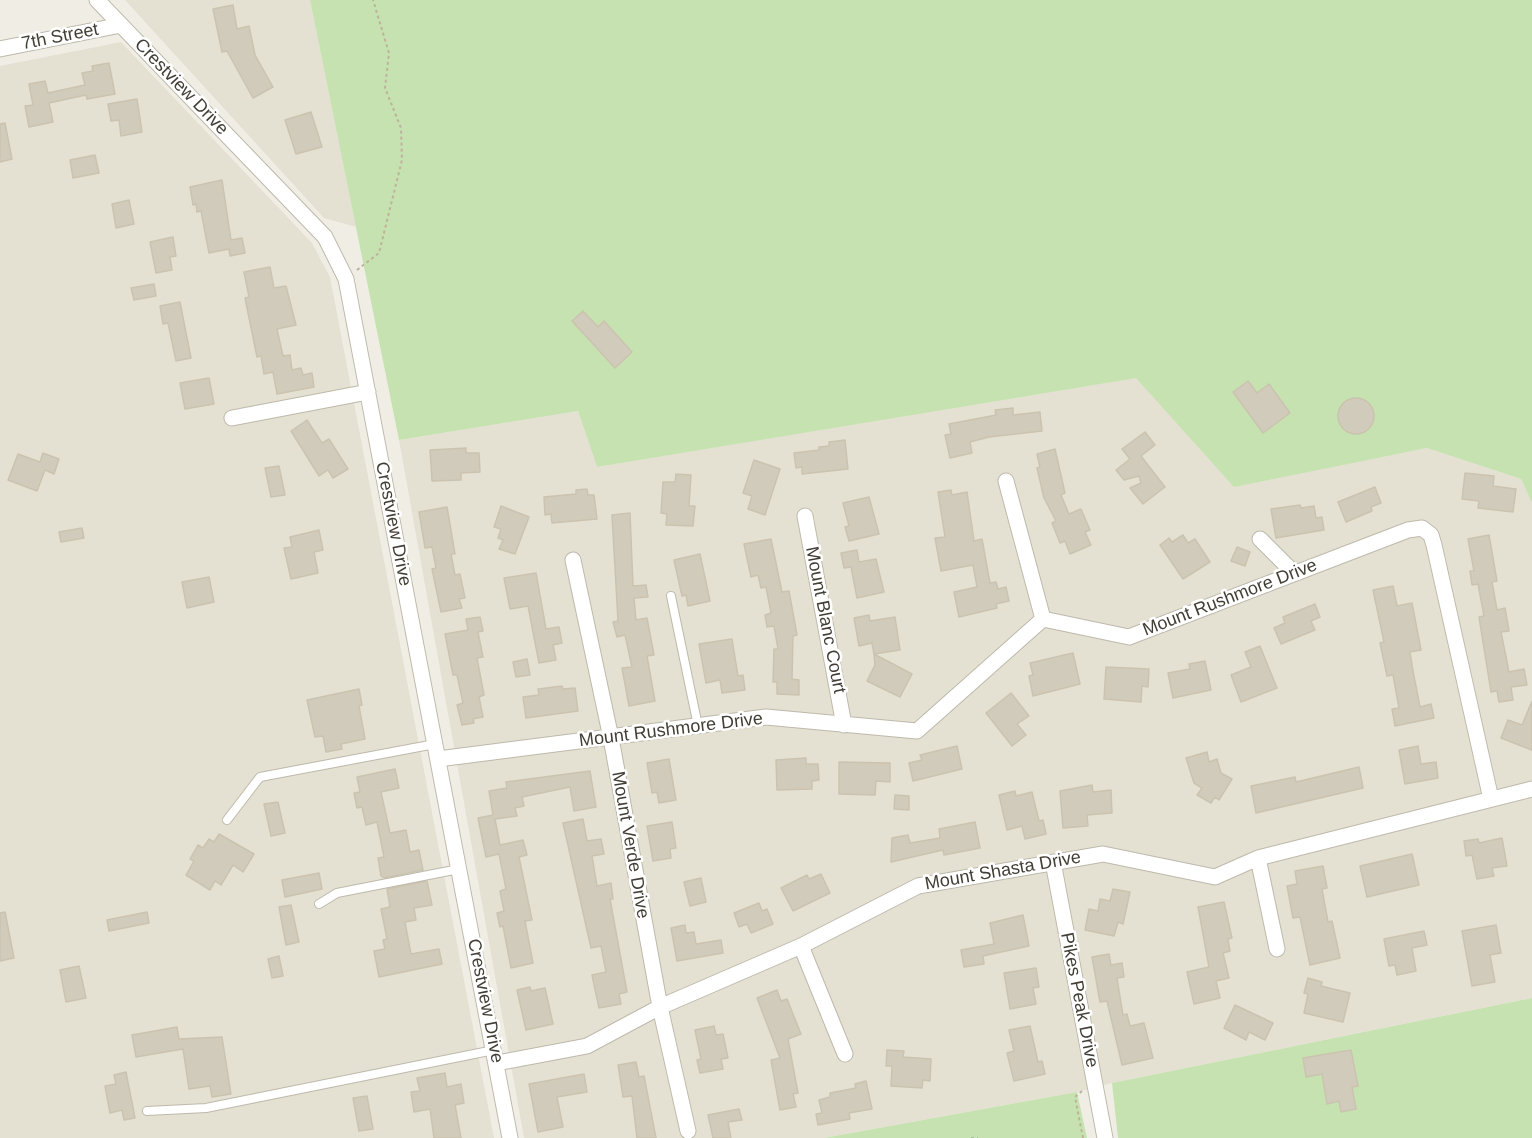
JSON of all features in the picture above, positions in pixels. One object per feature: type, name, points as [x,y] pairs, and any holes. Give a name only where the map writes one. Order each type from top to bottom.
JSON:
[{"type":"street","name":"Crestview Drive","points":[[97,0],[325,237],[346,279],[510,1138]]},
{"type":"street","name":"7th Street","points":[[0,50],[121,25]]},
{"type":"street","points":[[232,418],[368,392]]},
{"type":"street","points":[[1006,481],[1043,620]]},
{"type":"street","name":"Mount Blanc Court","points":[[805,516],[844,724]]},
{"type":"street","name":"Mount Rushmore Drive","points":[[437,751],[611,738],[766,717],[917,731],[1043,620],[1130,637],[1408,530],[1422,528],[1431,535],[1491,800]]},
{"type":"street","points":[[1260,539],[1294,573]]},
{"type":"street","name":"Mount Verde Drive","points":[[573,560],[611,738],[660,1007],[688,1131]]},
{"type":"street","name":"Mount Shasta Drive","points":[[496,1057],[587,1046],[660,1007],[801,946],[918,886],[1103,854],[1215,877],[1258,858],[1532,789]]},
{"type":"street","points":[[1258,858],[1278,949]]},
{"type":"street","name":"Pikes Peak Drive","points":[[1053,862],[1105,1138]]},
{"type":"street","points":[[801,946],[844,1054]]},
{"type":"lane","points":[[671,596],[698,726]]},
{"type":"lane","points":[[227,820],[260,777],[437,751]]},
{"type":"lane","points":[[319,904],[337,893],[459,869]]},
{"type":"lane","points":[[147,1111],[206,1108],[496,1057]]},
{"type":"path","points":[[346,279],[379,253],[402,160],[401,128],[385,88],[389,53],[373,0]]},
{"type":"path","points":[[1083,1138],[1075,1097],[1094,1081]]},
{"type":"path","points":[[971,1138],[978,1138]]},
{"type":"shaded area","points":[[125,0],[310,0],[356,227],[324,218]]},
{"type":"shaded area","points":[[121,42],[312,243],[330,277],[494,1138],[0,1138],[0,66]]},
{"type":"shaded area","points":[[1136,377],[1234,486],[1427,448],[1521,479],[1532,503],[1532,998],[1077,1092],[824,1138],[524,1138],[399,440],[578,411],[597,467]]},
{"type":"green space","points":[[310,0],[1532,0],[1532,503],[1521,479],[1427,448],[1234,487],[1136,378],[597,467],[578,411],[399,440]]},
{"type":"green space","points":[[1532,998],[1532,1138],[1118,1138],[1112,1083]]},
{"type":"green space","points":[[1077,1092],[1087,1138],[824,1138]]},
{"type":"building","points":[[233,5],[237,29],[249,26],[255,55],[273,87],[253,98],[227,51],[222,52],[213,9]]},
{"type":"building","points":[[109,63],[115,94],[87,99],[86,95],[49,103],[53,122],[29,127],[25,106],[33,105],[29,84],[45,81],[48,93],[85,85],[82,73],[93,71],[92,66]]},
{"type":"building","points":[[137,99],[142,132],[121,136],[119,120],[111,121],[108,104]]},
{"type":"building","points":[[311,112],[322,147],[296,154],[285,120]]},
{"type":"building","points":[[5,123],[12,159],[0,162],[0,124]]},
{"type":"building","points":[[95,155],[99,173],[73,178],[70,160]]},
{"type":"building","points":[[222,180],[231,240],[242,238],[245,253],[230,256],[229,249],[209,253],[201,211],[197,212],[196,204],[193,205],[190,187]]},
{"type":"building","points":[[129,200],[134,224],[116,228],[112,204]]},
{"type":"building","points":[[173,237],[176,256],[170,257],[172,270],[156,273],[150,242]]},
{"type":"building","points":[[270,267],[274,288],[286,286],[296,325],[277,329],[283,356],[290,355],[292,370],[301,368],[303,375],[312,373],[314,387],[277,394],[273,372],[264,374],[261,356],[257,357],[245,298],[249,297],[244,272]]},
{"type":"building","points":[[154,284],[156,296],[134,300],[131,288]]},
{"type":"building","points":[[180,302],[191,358],[176,361],[168,323],[163,324],[160,306]]},
{"type":"building","points":[[583,311],[598,327],[604,321],[632,352],[615,368],[572,321]]},
{"type":"building","points":[[209,378],[214,404],[185,409],[180,383]]},
{"type":"building","points":[[1248,381],[1257,393],[1269,384],[1290,413],[1263,433],[1233,392]]},
{"type":"building","points":[[1356,398],[1369,403],[1374,416],[1369,429],[1356,434],[1343,429],[1338,416],[1343,403]]},
{"type":"building","points":[[1013,408],[1013,415],[1040,412],[1042,431],[989,437],[970,442],[972,453],[950,458],[945,435],[951,434],[949,424],[996,415],[995,410]]},
{"type":"building","points":[[307,420],[322,443],[329,439],[348,469],[333,478],[328,470],[319,476],[291,431]]},
{"type":"building","points":[[1145,432],[1155,445],[1141,456],[1165,487],[1143,504],[1130,488],[1141,483],[1139,476],[1124,480],[1116,470],[1130,459],[1122,449]]},
{"type":"building","points":[[845,440],[848,469],[802,474],[802,467],[796,468],[794,453],[819,450],[819,447],[829,446],[829,442]]},
{"type":"building","points":[[466,448],[466,453],[479,453],[480,472],[461,473],[461,480],[432,481],[430,450]]},
{"type":"building","points":[[1055,449],[1065,493],[1061,495],[1069,514],[1081,509],[1090,530],[1085,532],[1091,545],[1070,554],[1065,541],[1060,543],[1052,523],[1056,521],[1044,498],[1037,468],[1040,467],[1037,454]]},
{"type":"building","points":[[43,453],[59,459],[54,474],[45,470],[37,491],[8,480],[18,454],[40,462]]},
{"type":"building","points":[[754,460],[780,469],[765,515],[748,509],[752,496],[743,493]]},
{"type":"building","points":[[279,466],[285,495],[271,497],[265,468]]},
{"type":"building","points":[[1465,473],[1494,476],[1493,486],[1516,489],[1513,512],[1478,508],[1479,501],[1462,499]]},
{"type":"building","points":[[676,474],[691,475],[689,506],[695,506],[693,526],[666,525],[667,514],[661,513],[663,482],[675,482]]},
{"type":"building","points":[[1375,487],[1381,503],[1371,507],[1372,511],[1346,522],[1338,502]]},
{"type":"building","points":[[587,489],[588,495],[594,495],[597,519],[552,523],[551,514],[545,515],[544,497],[576,494],[576,490]]},
{"type":"building","points":[[951,490],[952,495],[967,492],[974,541],[982,539],[990,583],[996,582],[998,589],[1006,587],[1009,601],[996,604],[997,608],[959,617],[954,592],[977,587],[973,565],[941,571],[935,538],[945,537],[938,492]]},
{"type":"building","points":[[869,497],[879,534],[849,541],[845,527],[849,526],[843,503]]},
{"type":"building","points":[[1300,505],[1301,508],[1314,506],[1316,518],[1322,517],[1324,530],[1276,538],[1271,509]]},
{"type":"building","points":[[501,506],[529,517],[515,554],[499,549],[503,540],[498,538],[501,529],[494,527]]},
{"type":"building","points":[[447,507],[455,554],[451,554],[455,575],[460,574],[465,598],[459,599],[462,608],[441,612],[432,569],[436,568],[432,547],[425,548],[419,512]]},
{"type":"building","points":[[630,513],[633,586],[646,585],[648,597],[634,598],[636,620],[647,618],[654,655],[647,656],[655,701],[629,706],[622,668],[632,667],[625,635],[617,637],[613,622],[618,621],[612,515]]},
{"type":"building","points":[[82,528],[84,538],[61,542],[59,532]]},
{"type":"building","points":[[319,530],[323,550],[314,552],[318,573],[291,579],[284,548],[292,547],[290,537]]},
{"type":"building","points":[[1183,535],[1188,543],[1195,539],[1210,562],[1183,579],[1160,545],[1169,538],[1172,542]]},
{"type":"building","points":[[1489,535],[1497,581],[1492,582],[1497,610],[1505,608],[1509,631],[1501,632],[1509,672],[1524,669],[1527,685],[1511,687],[1513,700],[1499,702],[1497,691],[1491,692],[1479,617],[1484,616],[1478,584],[1472,585],[1470,571],[1474,571],[1468,539]]},
{"type":"building","points":[[771,539],[782,592],[789,591],[797,635],[793,636],[792,679],[799,680],[799,695],[777,694],[777,682],[773,682],[774,649],[778,649],[774,626],[767,627],[765,615],[771,613],[766,587],[761,588],[758,575],[751,577],[744,544]]},
{"type":"building","points":[[1237,547],[1250,552],[1245,566],[1231,561]]},
{"type":"building","points":[[857,550],[859,562],[876,559],[884,592],[857,598],[851,567],[844,568],[841,553]]},
{"type":"building","points":[[700,554],[710,601],[688,606],[686,595],[682,596],[674,560]]},
{"type":"building","points":[[536,573],[546,629],[559,627],[562,643],[553,645],[556,660],[539,663],[528,606],[510,609],[504,578]]},
{"type":"building","points":[[209,577],[214,602],[187,608],[182,582]]},
{"type":"building","points":[[1393,586],[1397,606],[1412,603],[1421,650],[1410,652],[1413,671],[1420,707],[1431,704],[1434,718],[1395,726],[1392,709],[1399,708],[1393,675],[1387,676],[1380,643],[1384,642],[1373,590]]},
{"type":"building","points":[[1315,604],[1320,617],[1311,621],[1315,630],[1281,644],[1274,628],[1285,623],[1283,617]]},
{"type":"building","points":[[869,615],[870,621],[895,617],[900,650],[874,654],[872,643],[859,646],[854,618]]},
{"type":"building","points":[[480,617],[483,631],[478,632],[483,657],[477,658],[484,695],[479,697],[483,717],[473,719],[474,723],[462,725],[457,705],[463,703],[457,675],[453,675],[445,634],[468,630],[466,619]]},
{"type":"building","points":[[732,639],[738,676],[743,675],[745,690],[722,693],[720,680],[706,683],[699,644]]},
{"type":"building","points":[[1260,646],[1277,688],[1241,702],[1231,675],[1251,667],[1245,652]]},
{"type":"building","points":[[1073,653],[1080,684],[1033,696],[1029,676],[1033,675],[1030,663]]},
{"type":"building","points":[[874,654],[912,674],[900,697],[867,681],[875,665]]},
{"type":"building","points":[[527,659],[530,675],[516,677],[513,662]]},
{"type":"building","points":[[1205,661],[1211,690],[1173,698],[1168,673],[1190,669],[1189,664]]},
{"type":"building","points":[[1106,667],[1149,669],[1148,687],[1142,686],[1141,702],[1104,699]]},
{"type":"building","points":[[562,686],[563,689],[575,688],[578,711],[526,718],[523,697],[539,695],[538,689]]},
{"type":"building","points":[[359,689],[362,705],[359,706],[365,739],[341,744],[342,749],[326,752],[323,736],[315,737],[307,700]]},
{"type":"building","points":[[1011,693],[1029,716],[1017,724],[1026,735],[1012,746],[986,713]]},
{"type":"building","points":[[1532,701],[1532,750],[1501,738],[1508,720],[1522,725]]},
{"type":"building","points":[[957,746],[962,769],[913,781],[909,763],[922,760],[920,755]]},
{"type":"building","points":[[1418,746],[1421,764],[1436,762],[1438,778],[1405,784],[1399,750]]},
{"type":"building","points":[[1207,752],[1209,762],[1217,759],[1221,773],[1232,779],[1219,800],[1215,797],[1211,803],[1197,795],[1202,788],[1194,783],[1186,758]]},
{"type":"building","points":[[806,758],[806,764],[818,764],[819,780],[812,781],[812,789],[777,790],[776,760]]},
{"type":"building","points":[[669,759],[676,800],[659,803],[657,792],[652,793],[647,763]]},
{"type":"building","points":[[839,762],[890,763],[890,782],[876,781],[875,795],[839,794]]},
{"type":"building","points":[[1359,767],[1363,788],[1256,813],[1251,786],[1295,777],[1296,782]]},
{"type":"building","points":[[395,769],[399,788],[381,792],[390,833],[406,830],[410,852],[419,850],[423,870],[384,878],[381,876],[378,858],[384,857],[377,822],[366,825],[362,807],[357,808],[354,793],[360,792],[357,777]]},
{"type":"building","points":[[590,771],[596,807],[574,811],[570,787],[522,797],[524,806],[515,808],[517,816],[495,819],[500,845],[523,840],[527,855],[519,857],[532,920],[525,921],[533,963],[511,968],[503,926],[500,927],[497,913],[504,911],[500,891],[506,889],[499,854],[486,857],[478,818],[493,815],[489,791],[507,788],[506,782]]},
{"type":"building","points":[[1092,785],[1093,792],[1111,790],[1112,813],[1087,815],[1088,826],[1063,828],[1060,791]]},
{"type":"building","points":[[1015,791],[1016,796],[1032,792],[1039,821],[1043,820],[1046,834],[1025,839],[1022,826],[1007,830],[999,795]]},
{"type":"building","points":[[895,795],[909,796],[909,810],[894,809]]},
{"type":"building","points":[[278,802],[285,833],[271,836],[264,804]]},
{"type":"building","points":[[583,819],[587,841],[601,839],[604,854],[592,856],[597,886],[611,883],[613,899],[610,899],[627,992],[619,994],[621,1004],[599,1008],[592,975],[606,972],[601,946],[591,948],[563,823]]},
{"type":"building","points":[[672,822],[676,848],[670,849],[671,858],[653,861],[647,826]]},
{"type":"building","points":[[975,822],[980,848],[944,855],[943,850],[891,862],[892,838],[908,835],[910,843],[940,838],[939,829]]},
{"type":"building","points":[[219,834],[254,854],[243,872],[233,865],[221,885],[215,881],[210,890],[186,875],[194,861],[190,859],[198,845],[203,848],[209,839],[214,842]]},
{"type":"building","points":[[1502,838],[1507,866],[1492,868],[1494,876],[1477,879],[1472,855],[1466,856],[1464,841],[1478,839],[1479,843]]},
{"type":"building","points":[[1412,854],[1419,885],[1367,897],[1360,866]]},
{"type":"building","points":[[1323,866],[1327,888],[1322,889],[1328,922],[1332,921],[1340,958],[1310,965],[1300,917],[1293,918],[1287,886],[1297,884],[1295,871]]},
{"type":"building","points":[[319,873],[322,889],[285,897],[282,880]]},
{"type":"building","points":[[821,874],[830,893],[793,911],[781,888],[807,875],[809,879]]},
{"type":"building","points":[[701,878],[706,902],[690,906],[684,882]]},
{"type":"building","points":[[427,881],[432,905],[414,908],[416,920],[405,922],[411,954],[439,949],[442,964],[379,977],[374,951],[385,949],[383,940],[387,939],[381,909],[390,907],[387,889]]},
{"type":"building","points":[[1113,889],[1130,892],[1123,924],[1118,922],[1114,936],[1085,930],[1089,909],[1098,911],[1100,899],[1110,901]]},
{"type":"building","points":[[1224,902],[1232,938],[1228,939],[1230,951],[1223,953],[1229,978],[1216,981],[1220,998],[1194,1004],[1187,972],[1209,967],[1198,907]]},
{"type":"building","points":[[759,903],[762,911],[767,909],[773,924],[751,933],[747,924],[739,927],[734,913]]},
{"type":"building","points":[[291,905],[299,942],[286,945],[279,907]]},
{"type":"building","points":[[5,912],[14,958],[0,961],[0,913]]},
{"type":"building","points":[[147,912],[149,923],[109,931],[107,920]]},
{"type":"building","points":[[1023,915],[1029,946],[983,956],[984,964],[964,967],[961,950],[994,944],[990,923]]},
{"type":"building","points":[[685,925],[686,933],[694,932],[696,944],[721,940],[723,953],[677,961],[671,928]]},
{"type":"building","points":[[1496,925],[1501,953],[1490,955],[1495,982],[1472,986],[1462,931]]},
{"type":"building","points":[[1424,931],[1427,945],[1412,948],[1416,971],[1397,975],[1395,965],[1389,966],[1384,939]]},
{"type":"building","points":[[1109,954],[1111,965],[1122,963],[1124,977],[1117,978],[1123,1015],[1127,1014],[1130,1026],[1144,1023],[1153,1058],[1122,1065],[1107,1001],[1100,1002],[1092,957]]},
{"type":"building","points":[[279,956],[283,976],[272,978],[268,959]]},
{"type":"building","points":[[79,966],[86,998],[66,1002],[60,970]]},
{"type":"building","points":[[1036,968],[1039,987],[1033,988],[1036,1004],[1010,1009],[1004,973]]},
{"type":"building","points":[[1308,978],[1322,982],[1321,986],[1350,993],[1343,1022],[1304,1013],[1308,994],[1304,993]]},
{"type":"building","points":[[530,987],[531,991],[545,988],[553,1024],[526,1030],[517,990]]},
{"type":"building","points":[[777,990],[781,1001],[787,999],[801,1034],[788,1039],[798,1093],[793,1094],[796,1107],[780,1110],[771,1060],[780,1058],[757,998]]},
{"type":"building","points":[[1235,1005],[1273,1023],[1265,1040],[1249,1032],[1246,1040],[1224,1028]]},
{"type":"building","points":[[714,1026],[716,1035],[723,1034],[728,1058],[721,1059],[723,1069],[700,1073],[697,1060],[701,1059],[695,1030]]},
{"type":"building","points":[[1030,1026],[1038,1062],[1042,1061],[1045,1074],[1014,1081],[1007,1053],[1014,1051],[1009,1030]]},
{"type":"building","points":[[177,1027],[179,1039],[222,1037],[231,1094],[212,1097],[210,1086],[189,1089],[183,1049],[136,1057],[132,1035]]},
{"type":"building","points":[[887,1050],[904,1051],[903,1057],[931,1059],[930,1081],[923,1080],[922,1088],[891,1086],[892,1066],[886,1066]]},
{"type":"building","points":[[1351,1050],[1358,1086],[1352,1087],[1356,1109],[1341,1112],[1339,1101],[1327,1104],[1322,1074],[1306,1077],[1303,1058]]},
{"type":"building","points":[[636,1062],[639,1077],[644,1076],[656,1138],[637,1138],[632,1096],[623,1097],[618,1065]]},
{"type":"building","points":[[126,1072],[135,1118],[124,1120],[122,1110],[110,1113],[105,1086],[116,1084],[114,1075]]},
{"type":"building","points":[[445,1073],[447,1087],[461,1084],[464,1103],[455,1105],[461,1138],[434,1138],[430,1109],[414,1112],[411,1092],[420,1091],[417,1078]]},
{"type":"building","points":[[584,1074],[587,1092],[557,1097],[563,1127],[538,1132],[529,1084]]},
{"type":"building","points":[[866,1081],[872,1109],[849,1113],[850,1119],[818,1125],[816,1114],[822,1113],[819,1100],[830,1097],[830,1093],[856,1088],[855,1084]]},
{"type":"building","points":[[367,1096],[373,1129],[359,1131],[353,1098]]},
{"type":"building","points":[[739,1109],[742,1120],[728,1122],[731,1138],[713,1138],[708,1115]]}]
